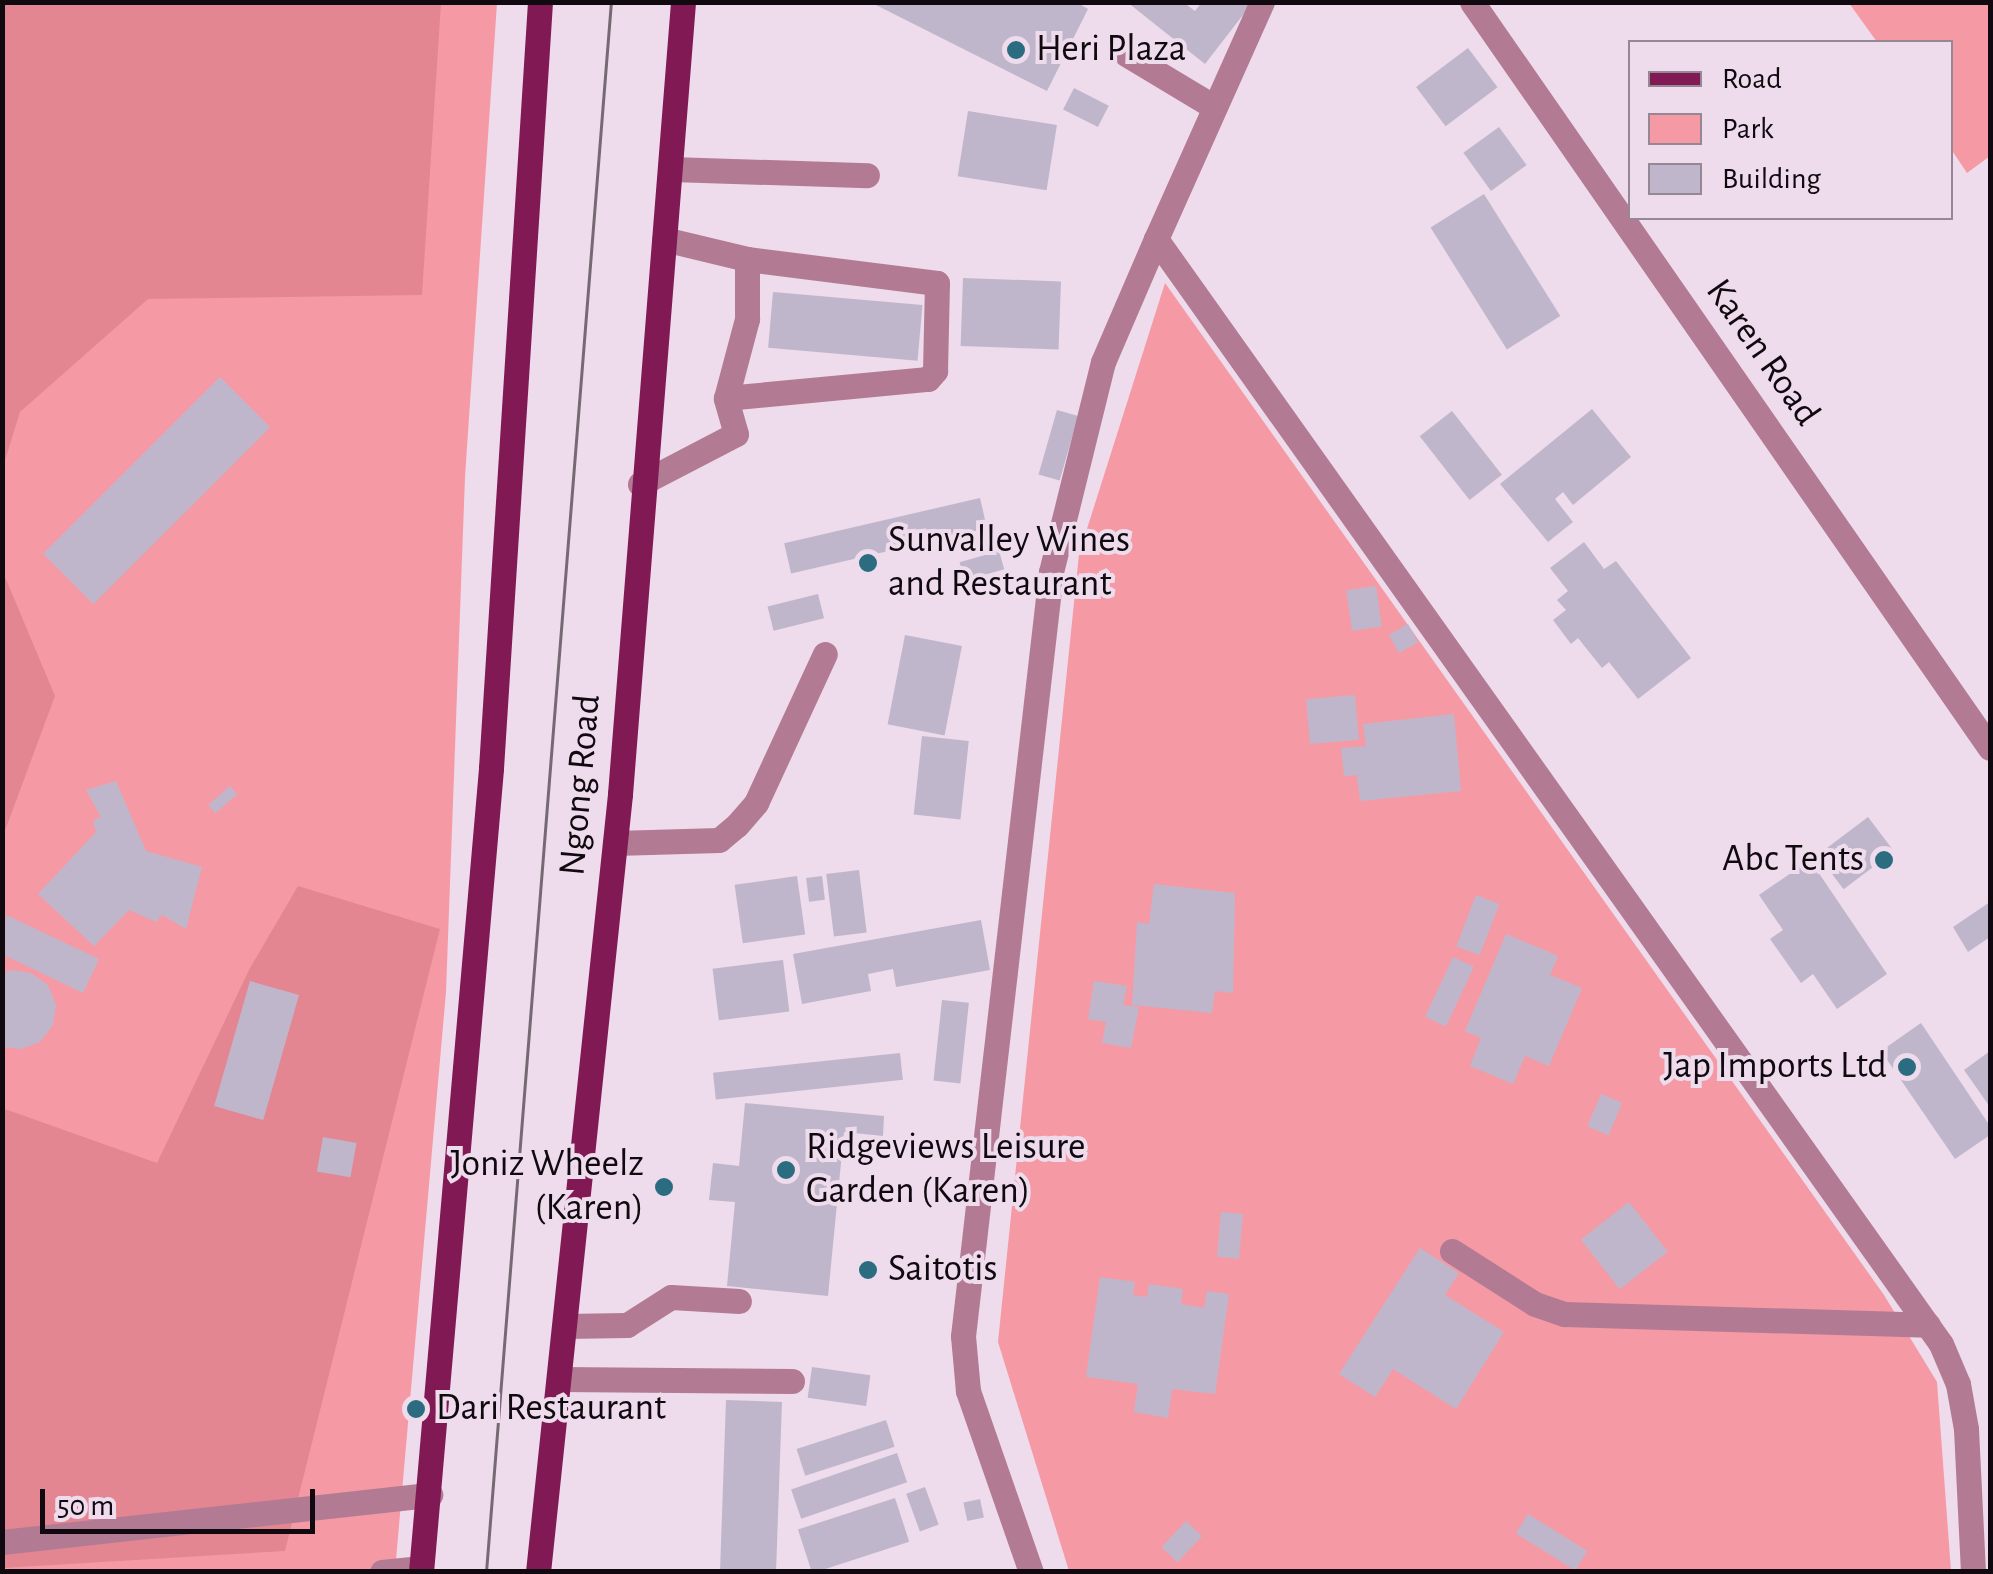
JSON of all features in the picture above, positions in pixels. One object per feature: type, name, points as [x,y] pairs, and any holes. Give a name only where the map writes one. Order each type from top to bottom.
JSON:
[{"type":"main road","points":[[421,1570],[493,744],[540,2]]},
{"type":"main road","name":"Ngong Road","points":[[538,1572],[615,843],[640,484],[671,169],[682,2]]},
{"type":"street","points":[[1030,1572],[968,1392],[963,1336],[1051,572],[1103,362],[1211,106],[1262,2]]},
{"type":"street","name":"Karen Road","points":[[1472,2],[1990,748]]},
{"type":"street","points":[[1126,54],[1211,106]]},
{"type":"street","points":[[671,169],[867,175]]},
{"type":"street","points":[[664,239],[748,259],[938,284],[935,371],[928,379],[726,398]]},
{"type":"street","points":[[1156,239],[1928,1324],[1958,1384],[1973,1572]]},
{"type":"street","points":[[640,484],[736,434],[726,398],[747,318],[748,259]]},
{"type":"street","points":[[615,843],[719,840],[738,825],[756,804],[824,654]]},
{"type":"street","points":[[1452,1252],[1534,1304],[1564,1314],[1928,1324]]},
{"type":"street","points":[[565,1326],[627,1325],[671,1297],[739,1301]]},
{"type":"street","points":[[559,1379],[792,1381]]},
{"type":"street","points":[[2,1542],[430,1494]]},
{"type":"street","points":[[382,1572],[421,1570]]},
{"type":"green space","points":[[3,3],[497,3],[465,477],[446,992],[395,1571],[3,1572]]},
{"type":"green space","points":[[1849,3],[1990,3],[1990,156],[1967,173],[1953,152],[1953,40],[1876,40]]},
{"type":"green space","points":[[1165,283],[1884,1295],[1937,1382],[1951,1571],[1069,1571],[998,1342],[1079,554]]},
{"type":"shaded area","points":[[3,2],[441,3],[422,295],[148,299],[20,412],[3,467]]},
{"type":"shaded area","points":[[3,572],[55,696],[2,836]]},
{"type":"shaded area","points":[[298,886],[440,929],[285,1551],[3,1568],[2,1108],[157,1163],[250,968]]},
{"type":"building","name":"Heri Plaza","points":[[870,2],[1076,2],[1088,9],[1047,91]]},
{"type":"building","points":[[1127,2],[1183,2],[1195,11],[1202,2],[1253,2],[1205,64]]},
{"type":"building","points":[[1468,48],[1497,87],[1446,126],[1416,87]]},
{"type":"building","points":[[1074,88],[1109,106],[1098,127],[1063,109]]},
{"type":"building","points":[[968,111],[1057,125],[1047,190],[958,176]]},
{"type":"building","points":[[1499,127],[1527,165],[1491,191],[1463,153]]},
{"type":"building","points":[[1484,194],[1560,316],[1507,350],[1431,227]]},
{"type":"building","points":[[963,278],[1061,281],[1059,349],[961,346]]},
{"type":"building","points":[[773,292],[922,305],[918,361],[768,348]]},
{"type":"building","points":[[220,377],[270,427],[93,604],[43,554]]},
{"type":"building","points":[[1592,409],[1631,457],[1573,505],[1563,492],[1555,499],[1573,522],[1548,542],[1500,484]]},
{"type":"building","points":[[1057,410],[1078,416],[1060,480],[1039,474]]},
{"type":"building","points":[[1452,411],[1502,475],[1470,500],[1420,436]]},
{"type":"building","points":[[980,498],[987,528],[791,573],[784,543]]},
{"type":"building","points":[[1584,542],[1604,569],[1616,561],[1691,658],[1638,699],[1609,662],[1602,668],[1578,638],[1571,644],[1553,620],[1566,610],[1557,600],[1568,591],[1550,568]]},
{"type":"building","points":[[999,551],[1004,569],[965,581],[960,562]]},
{"type":"building","points":[[1376,586],[1382,627],[1352,631],[1346,590]]},
{"type":"building","points":[[818,594],[824,618],[774,631],[768,607]]},
{"type":"building","points":[[1408,624],[1418,642],[1399,653],[1389,635]]},
{"type":"building","points":[[905,635],[962,646],[945,735],[888,724]]},
{"type":"building","points":[[1355,695],[1359,740],[1310,744],[1306,699]]},
{"type":"building","points":[[1454,714],[1461,791],[1360,801],[1357,775],[1344,776],[1341,748],[1366,746],[1363,724]]},
{"type":"building","points":[[922,736],[969,741],[960,819],[914,815]]},
{"type":"building","points":[[116,781],[146,851],[202,867],[186,929],[162,915],[156,922],[129,910],[94,946],[38,894],[96,832],[93,820],[101,817],[86,790]]},
{"type":"building","points":[[230,786],[237,794],[215,813],[208,805]]},
{"type":"building","points":[[1868,817],[1894,851],[1844,889],[1818,855]]},
{"type":"building","points":[[1810,860],[1887,974],[1837,1009],[1813,974],[1801,983],[1770,939],[1783,930],[1759,895]]},
{"type":"building","points":[[859,870],[867,933],[834,937],[826,874]]},
{"type":"building","points":[[797,876],[805,934],[743,943],[735,885]]},
{"type":"building","points":[[822,876],[825,900],[809,902],[806,878]]},
{"type":"building","points":[[1154,884],[1235,893],[1233,993],[1215,991],[1212,1013],[1132,1005],[1137,922],[1149,924]]},
{"type":"building","points":[[1476,895],[1499,904],[1480,955],[1456,946]]},
{"type":"building","points":[[1990,902],[1990,937],[1968,952],[1953,927]]},
{"type":"building","points":[[6,915],[99,959],[83,993],[2,954]]},
{"type":"building","points":[[981,920],[990,970],[896,987],[893,969],[868,974],[871,991],[802,1004],[793,954]]},
{"type":"building","points":[[1506,934],[1558,956],[1550,975],[1582,988],[1549,1066],[1525,1056],[1513,1084],[1470,1066],[1481,1038],[1465,1031]]},
{"type":"building","points":[[1453,957],[1474,967],[1446,1027],[1425,1017]]},
{"type":"building","points":[[783,960],[789,1012],[719,1020],[713,969]]},
{"type":"building","points":[[11,970],[31,973],[48,985],[56,1005],[53,1025],[40,1042],[21,1049],[2,1047],[2,974]]},
{"type":"building","points":[[250,981],[299,995],[263,1120],[214,1106]]},
{"type":"building","points":[[1094,981],[1127,986],[1123,1005],[1139,1007],[1131,1048],[1102,1043],[1106,1022],[1088,1019]]},
{"type":"building","points":[[942,1000],[969,1003],[960,1083],[934,1081]]},
{"type":"building","points":[[1921,1023],[1990,1126],[1990,1135],[1955,1159],[1881,1051]]},
{"type":"building","points":[[1990,1051],[1990,1107],[1964,1070]]},
{"type":"building","points":[[900,1053],[903,1080],[716,1100],[713,1073]]},
{"type":"building","points":[[1601,1094],[1622,1103],[1608,1135],[1587,1126]]},
{"type":"building","points":[[745,1103],[884,1116],[883,1136],[844,1132],[828,1296],[727,1286],[735,1202],[709,1200],[713,1163],[739,1166]]},
{"type":"building","points":[[323,1137],[356,1143],[350,1177],[317,1171]]},
{"type":"building","points":[[1629,1202],[1668,1252],[1620,1289],[1581,1240]]},
{"type":"building","points":[[1221,1212],[1243,1214],[1239,1259],[1217,1257]]},
{"type":"building","points":[[1420,1248],[1459,1273],[1445,1295],[1504,1332],[1456,1409],[1393,1369],[1375,1397],[1339,1374]]},
{"type":"building","points":[[1100,1277],[1135,1282],[1133,1295],[1147,1297],[1149,1284],[1183,1289],[1181,1304],[1204,1308],[1207,1291],[1229,1294],[1215,1394],[1172,1389],[1168,1418],[1134,1412],[1138,1384],[1086,1377]]},
{"type":"building","points":[[812,1367],[870,1375],[866,1406],[808,1398]]},
{"type":"building","points":[[726,1400],[782,1402],[776,1572],[720,1572]]},
{"type":"building","points":[[886,1420],[895,1447],[805,1476],[797,1449]]},
{"type":"building","points":[[897,1453],[907,1482],[801,1519],[791,1489]]},
{"type":"building","points":[[925,1487],[939,1525],[920,1531],[906,1494]]},
{"type":"building","points":[[895,1498],[909,1542],[812,1572],[798,1530]]},
{"type":"building","points":[[980,1499],[984,1518],[967,1521],[963,1503]]},
{"type":"building","points":[[1528,1514],[1587,1551],[1575,1571],[1516,1534]]},
{"type":"building","points":[[1186,1521],[1202,1536],[1178,1562],[1161,1547]]},
{"type":"tram line","points":[[486,1572],[611,2]]},
{"type":"place","name":"Heri Plaza","points":[[1016,50]]},
{"type":"place","name":"Sunvalley Wines and Restaurant","points":[[868,563]]},
{"type":"place","name":"Abc Tents","points":[[1884,860]]},
{"type":"place","name":"Jap Imports Ltd","points":[[1907,1067]]},
{"type":"place","name":"Ridgeviews Leisure Garden (Karen)","points":[[786,1170]]},
{"type":"place","name":"Joniz Wheelz (Karen)","points":[[664,1187]]},
{"type":"place","name":"Saitotis","points":[[868,1270]]},
{"type":"place","name":"Dari Restaurant","points":[[416,1409]]}]
